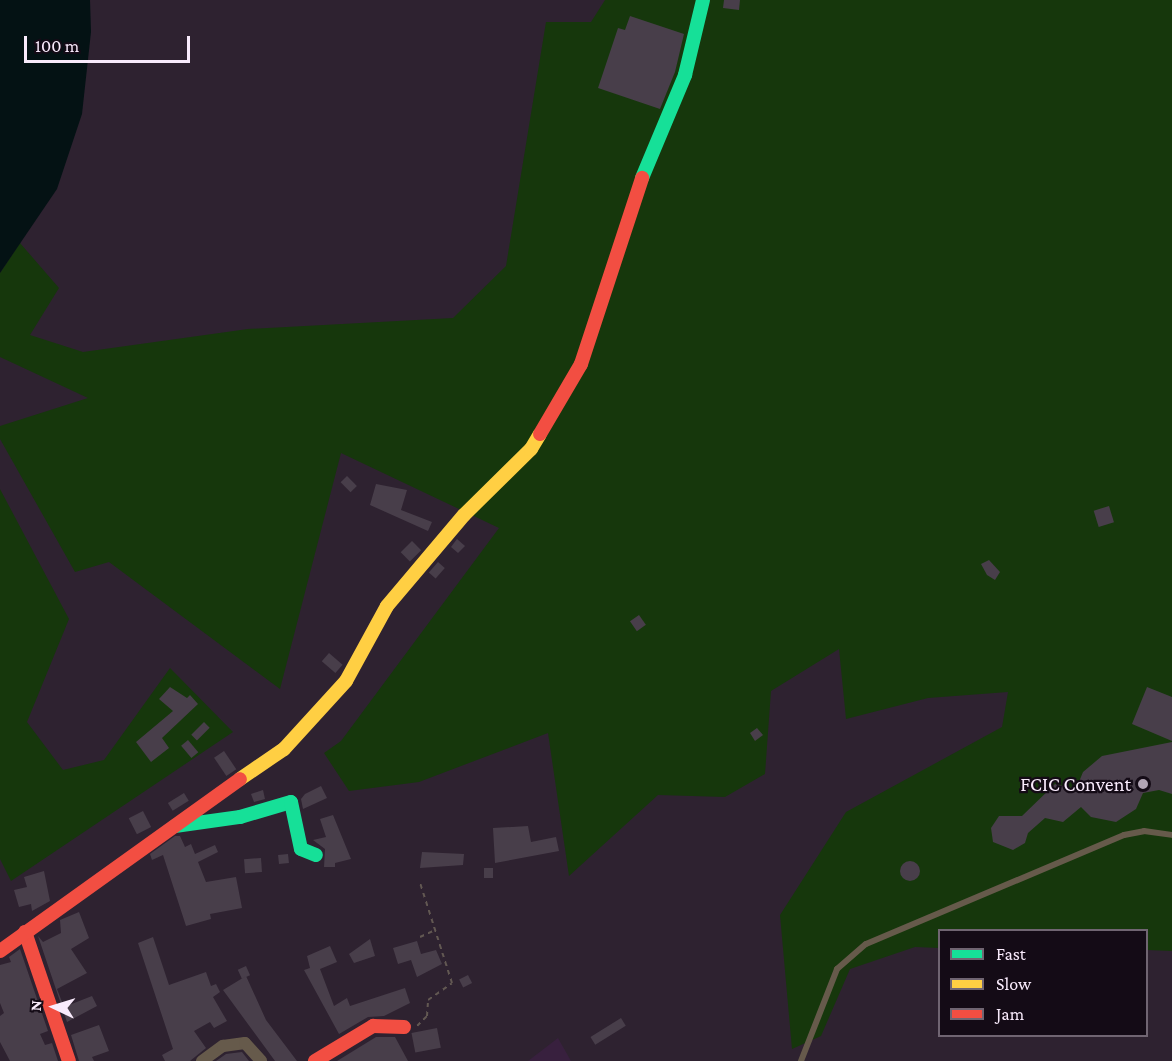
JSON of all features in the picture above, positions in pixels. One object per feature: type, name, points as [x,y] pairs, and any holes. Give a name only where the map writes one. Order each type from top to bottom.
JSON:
[{"type":"street","points":[[0,951],[171,827],[284,749],[346,681],[387,606],[464,515],[531,449],[555,414],[581,364],[635,195],[685,75],[703,0]]},
{"type":"street","points":[[171,827],[240,817],[291,802],[301,849],[316,855]]},
{"type":"street","points":[[25,932],[69,1061]]},
{"type":"street","points":[[315,1061],[376,1025],[404,1027]]},
{"type":"street","points":[[202,1061],[223,1046],[244,1043],[261,1061]]},
{"type":"lane","points":[[801,1061],[837,969],[866,944],[1124,835],[1144,831],[1172,835]]},
{"type":"path","points":[[404,1027],[416,1027],[426,1018],[429,1000],[452,983],[420,883]]},
{"type":"path","points":[[420,937],[435,930]]},
{"type":"shaded area","points":[[0,0],[90,0],[91,32],[82,114],[57,189],[0,273]]},
{"type":"shaded area","points":[[558,1038],[571,1061],[528,1061]]},
{"type":"green space","points":[[605,0],[1172,0],[1172,951],[1148,950],[1148,929],[938,929],[938,948],[915,947],[850,969],[821,1036],[792,1049],[780,915],[846,812],[1002,727],[1008,692],[928,698],[846,719],[839,649],[771,691],[765,774],[725,797],[658,795],[569,876],[548,733],[419,782],[349,791],[324,753],[341,741],[499,528],[341,453],[280,689],[109,562],[75,572],[0,439],[0,426],[88,398],[0,357],[0,273],[20,243],[59,288],[30,335],[83,352],[248,329],[453,318],[506,266],[546,22],[591,22]]},
{"type":"green space","points":[[0,489],[69,619],[27,722],[63,770],[104,760],[170,668],[233,732],[11,881],[0,859]]},
{"type":"building","points":[[724,0],[740,0],[739,10],[723,8]]},
{"type":"building","points":[[630,16],[684,34],[675,72],[660,109],[598,88],[618,28],[625,30]]},
{"type":"building","points":[[347,476],[357,486],[351,492],[341,482]]},
{"type":"building","points":[[376,484],[407,490],[401,510],[432,522],[428,531],[370,505]]},
{"type":"building","points":[[1109,506],[1114,522],[1099,527],[1094,511]]},
{"type":"building","points":[[457,539],[465,546],[458,553],[451,547]]},
{"type":"building","points":[[412,541],[421,550],[410,562],[401,552]]},
{"type":"building","points":[[989,560],[1000,572],[995,580],[987,575],[981,564]]},
{"type":"building","points":[[438,562],[445,568],[436,578],[429,573]]},
{"type":"building","points":[[639,615],[646,625],[637,631],[630,621]]},
{"type":"building","points":[[329,653],[343,665],[335,673],[322,661]]},
{"type":"building","points":[[170,687],[187,698],[190,695],[198,704],[162,738],[169,748],[151,762],[136,742],[173,711],[159,699]]},
{"type":"building","name":"FCIC Convent","points":[[1147,687],[1172,697],[1172,741],[1132,724]]},
{"type":"building","points":[[204,722],[210,728],[197,740],[191,735]]},
{"type":"building","points":[[757,728],[763,735],[755,741],[750,733]]},
{"type":"building","points":[[188,740],[198,752],[191,758],[181,746]]},
{"type":"building","name":"FCIC Convent","points":[[1172,742],[1172,794],[1159,790],[1143,793],[1136,809],[1116,822],[1091,817],[1081,807],[1063,822],[1045,818],[1028,833],[1025,843],[1013,850],[993,842],[991,828],[999,816],[1022,816],[1055,784],[1076,789],[1083,772],[1102,756]]},
{"type":"building","points":[[224,751],[236,769],[226,776],[214,758]]},
{"type":"building","points":[[321,786],[327,798],[303,809],[301,799],[305,794]]},
{"type":"building","points":[[263,790],[265,799],[254,802],[251,794]]},
{"type":"building","points":[[184,793],[189,801],[173,811],[168,803]]},
{"type":"building","points":[[143,811],[151,827],[137,834],[129,818]]},
{"type":"building","points":[[333,815],[351,859],[335,863],[335,867],[324,867],[325,849],[313,840],[326,837],[320,819]]},
{"type":"building","points":[[528,826],[531,842],[556,837],[559,851],[495,863],[493,828]]},
{"type":"building","points":[[175,836],[180,836],[185,847],[191,844],[195,854],[215,845],[218,852],[198,862],[206,882],[236,877],[242,908],[210,914],[211,919],[186,926],[163,855],[152,860],[150,854]]},
{"type":"building","points":[[422,852],[464,854],[463,865],[420,868]]},
{"type":"building","points":[[288,854],[289,863],[279,864],[278,855]]},
{"type":"building","points":[[261,858],[262,872],[245,873],[244,859]]},
{"type":"building","points":[[910,861],[917,864],[920,871],[917,878],[910,881],[903,878],[900,871],[903,864]]},
{"type":"building","points":[[484,868],[493,868],[493,878],[484,878]]},
{"type":"building","points":[[44,871],[50,901],[32,911],[31,904],[19,907],[14,890],[27,887],[24,877]]},
{"type":"building","points":[[79,912],[89,938],[71,949],[87,973],[57,989],[64,1007],[92,996],[97,1006],[67,1022],[38,936],[43,942],[61,933],[60,920]]},
{"type":"building","points":[[153,937],[169,985],[206,972],[211,986],[216,984],[220,992],[213,997],[227,1021],[214,1028],[210,1022],[194,1031],[206,1048],[190,1061],[165,1061],[162,1055],[173,1049],[138,943]]},
{"type":"building","points":[[370,939],[375,956],[354,963],[349,954]]},
{"type":"building","points":[[417,941],[421,954],[436,950],[442,964],[417,977],[411,960],[398,964],[393,948]]},
{"type":"building","points":[[330,946],[337,962],[320,969],[334,1006],[347,998],[350,1006],[405,988],[410,1003],[384,1016],[368,1017],[339,1034],[304,970],[310,968],[307,956]]},
{"type":"building","points":[[20,949],[48,1031],[40,1034],[45,1045],[52,1043],[58,1061],[10,1061],[0,1042],[0,1016],[4,1013],[0,1003],[0,965],[11,962],[9,957]]},
{"type":"building","points":[[246,966],[250,975],[242,979],[238,970]]},
{"type":"building","points":[[468,975],[472,983],[463,988],[459,980]]},
{"type":"building","points":[[246,976],[266,1020],[297,1061],[275,1061],[223,990]]},
{"type":"building","points":[[621,1018],[626,1026],[595,1045],[590,1037]]},
{"type":"building","points":[[99,1025],[109,1051],[92,1057],[94,1061],[79,1061],[71,1035]]},
{"type":"building","points":[[437,1028],[441,1048],[415,1053],[411,1033]]},
{"type":"building","points":[[376,1037],[395,1037],[408,1061],[337,1061]]},
{"type":"building","points":[[242,1052],[249,1061],[216,1061],[226,1054]]},
{"type":"traffic: fast","points":[[642,178],[685,75],[703,0]]},
{"type":"traffic: fast","points":[[175,826],[240,817],[291,802],[301,849],[316,855]]},
{"type":"traffic: slow","points":[[240,779],[284,749],[346,681],[387,606],[464,515],[531,449],[540,434]]},
{"type":"traffic: jam","points":[[540,434],[581,364],[642,178]]},
{"type":"traffic: jam","points":[[0,951],[240,779]]},
{"type":"traffic: jam","points":[[25,932],[69,1061]]},
{"type":"traffic: jam","points":[[315,1061],[373,1026],[404,1027]]},
{"type":"place","name":"FCIC Convent","points":[[1143,784]]}]
